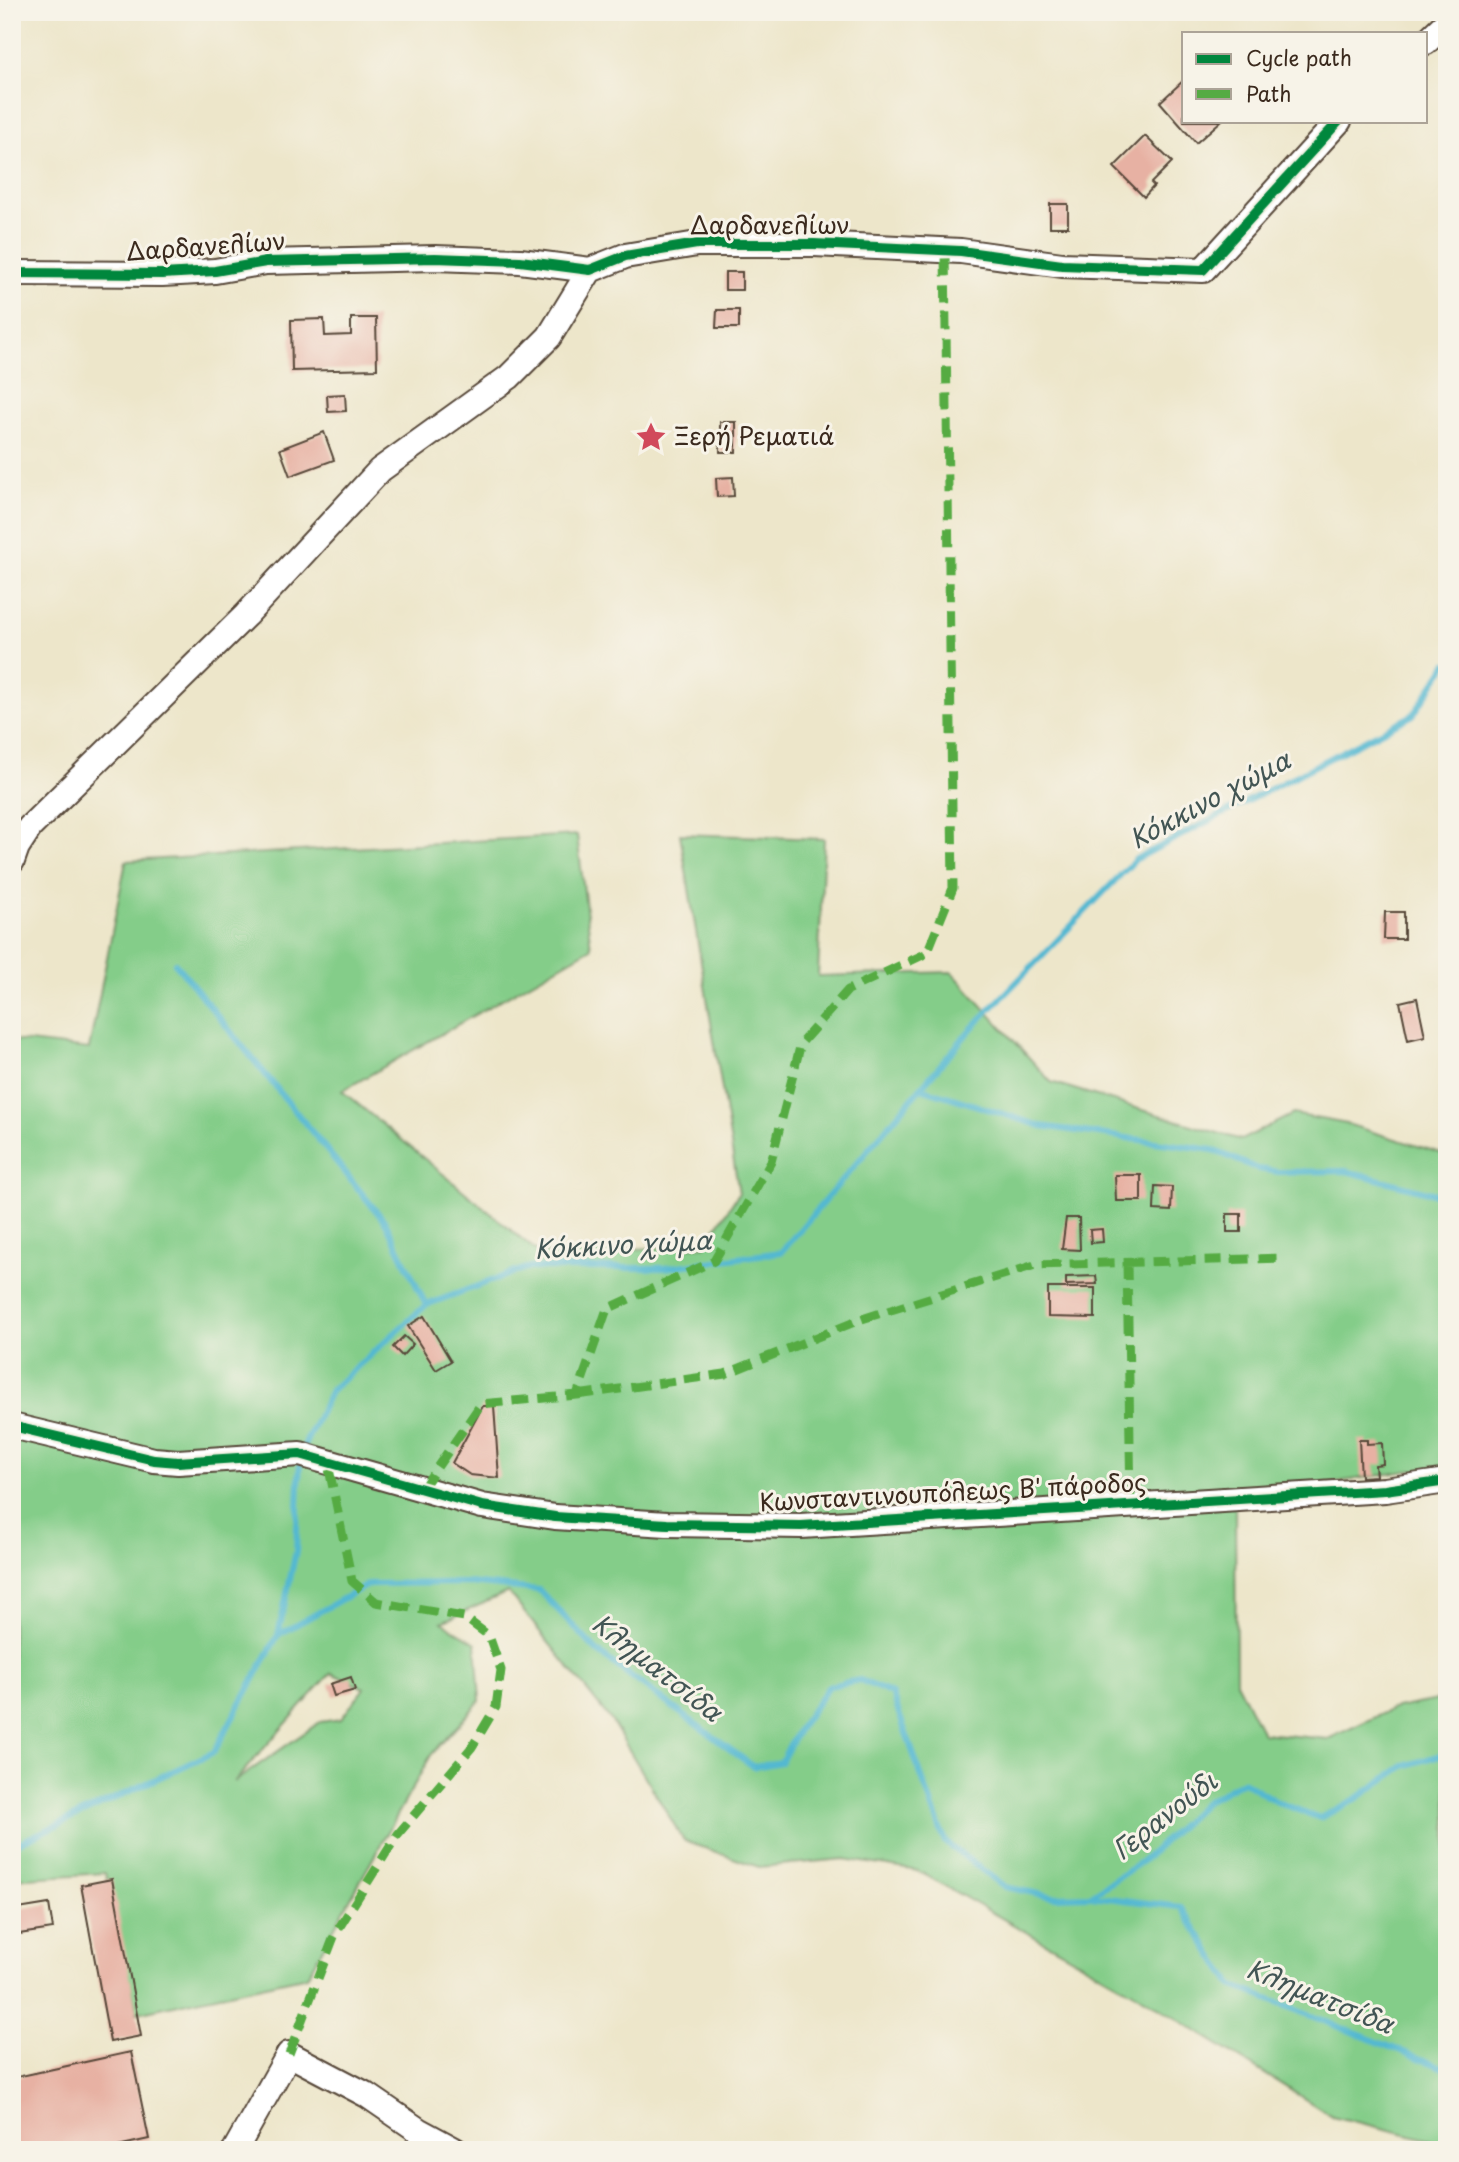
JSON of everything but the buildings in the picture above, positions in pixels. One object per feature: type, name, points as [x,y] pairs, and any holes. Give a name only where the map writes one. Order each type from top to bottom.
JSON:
[{"type":"street","points":[[1428,40],[1447,22]]},
{"type":"street","name":"Δαρδανελίων","points":[[12,273],[162,274],[215,271],[266,262],[435,258],[520,261],[590,270],[625,256],[697,244],[814,244],[961,251],[1062,265],[1203,270],[1338,122]]},
{"type":"street","points":[[12,861],[17,847],[30,827],[246,615],[380,470],[509,377],[549,337],[590,270]]},
{"type":"street","name":"Κωνσταντινουπόλεως Β' πάροδος","points":[[12,1426],[154,1460],[177,1462],[249,1455],[300,1454],[482,1506],[555,1517],[667,1524],[801,1526],[942,1519],[1131,1504],[1385,1490],[1447,1481]]},
{"type":"street","points":[[235,2150],[289,2054],[367,2095],[418,2130],[455,2150]]},
{"type":"green space","points":[[680,834],[824,839],[818,976],[952,972],[1051,1082],[1241,1140],[1293,1114],[1347,1124],[1447,1155],[1447,1465],[1235,1498],[1236,1682],[1262,1733],[1328,1739],[1392,1709],[1447,1698],[1447,2144],[1332,2116],[1147,2000],[918,1871],[844,1859],[759,1867],[684,1841],[611,1720],[508,1592],[442,1622],[476,1643],[480,1701],[431,1755],[307,1976],[137,2013],[105,1873],[12,1879],[12,1040],[89,1049],[126,861],[577,835],[591,948],[342,1091],[539,1253],[704,1246],[739,1193]],"holes":[[[331,1673],[364,1688],[341,1719],[320,1722],[234,1782]]]},
{"type":"waterway","points":[[251,12],[290,12]]},
{"type":"waterway","name":"Κόκκινο χώμα","points":[[302,1450],[331,1390],[426,1305],[526,1268],[664,1268],[781,1252],[971,1029],[1136,859],[1413,715],[1447,664]]},
{"type":"waterway","name":"Κόκκινο χώμα","points":[[175,963],[386,1223],[426,1305]]},
{"type":"waterway","name":"Κόκκινο χώμα","points":[[921,1088],[1041,1126],[1213,1150],[1258,1169],[1279,1172],[1346,1171],[1447,1197]]},
{"type":"waterway","name":"Κόκκινο χώμα","points":[[278,1635],[296,1551],[300,1460]]},
{"type":"waterway","name":"Κληματσίδα","points":[[12,1846],[214,1752],[278,1635],[369,1584],[469,1583],[539,1590],[598,1652],[754,1767],[781,1762],[798,1730],[829,1686],[860,1680],[892,1694],[945,1842],[1005,1887],[1054,1897],[1090,1896],[1144,1860],[1205,1802],[1243,1781],[1277,1802],[1320,1818],[1356,1799],[1404,1766],[1447,1753]]},
{"type":"waterway","name":"Κληματσίδα","points":[[1091,1896],[1181,1907],[1232,1985],[1447,2069]]},
{"type":"marked path","points":[[422,1489],[481,1404],[577,1395],[607,1309],[714,1261],[771,1162],[801,1043],[848,990],[927,953],[953,888],[945,250]]},
{"type":"marked path","points":[[577,1395],[725,1374],[862,1319],[1035,1265],[1282,1258]]},
{"type":"marked path","points":[[1127,1262],[1131,1504]]},
{"type":"marked path","points":[[289,2054],[335,1934],[398,1834],[472,1747],[496,1707],[501,1670],[489,1636],[464,1617],[376,1602],[352,1581],[327,1459]]},
{"type":"cycle path","points":[[12,273],[162,274],[215,271],[266,262],[435,258],[520,261],[590,270],[625,256],[697,244],[814,244],[961,251],[1062,265],[1203,270],[1338,122]]},
{"type":"cycle path","points":[[12,1426],[154,1460],[178,1462],[300,1454],[482,1506],[555,1517],[667,1524],[801,1526],[1385,1490],[1447,1481]]},
{"type":"place","name":"Ξερή Ρεματιά","points":[[651,437]]},
{"type":"water label","name":"Γερανούδι","points":[[1165,1816]]}]
